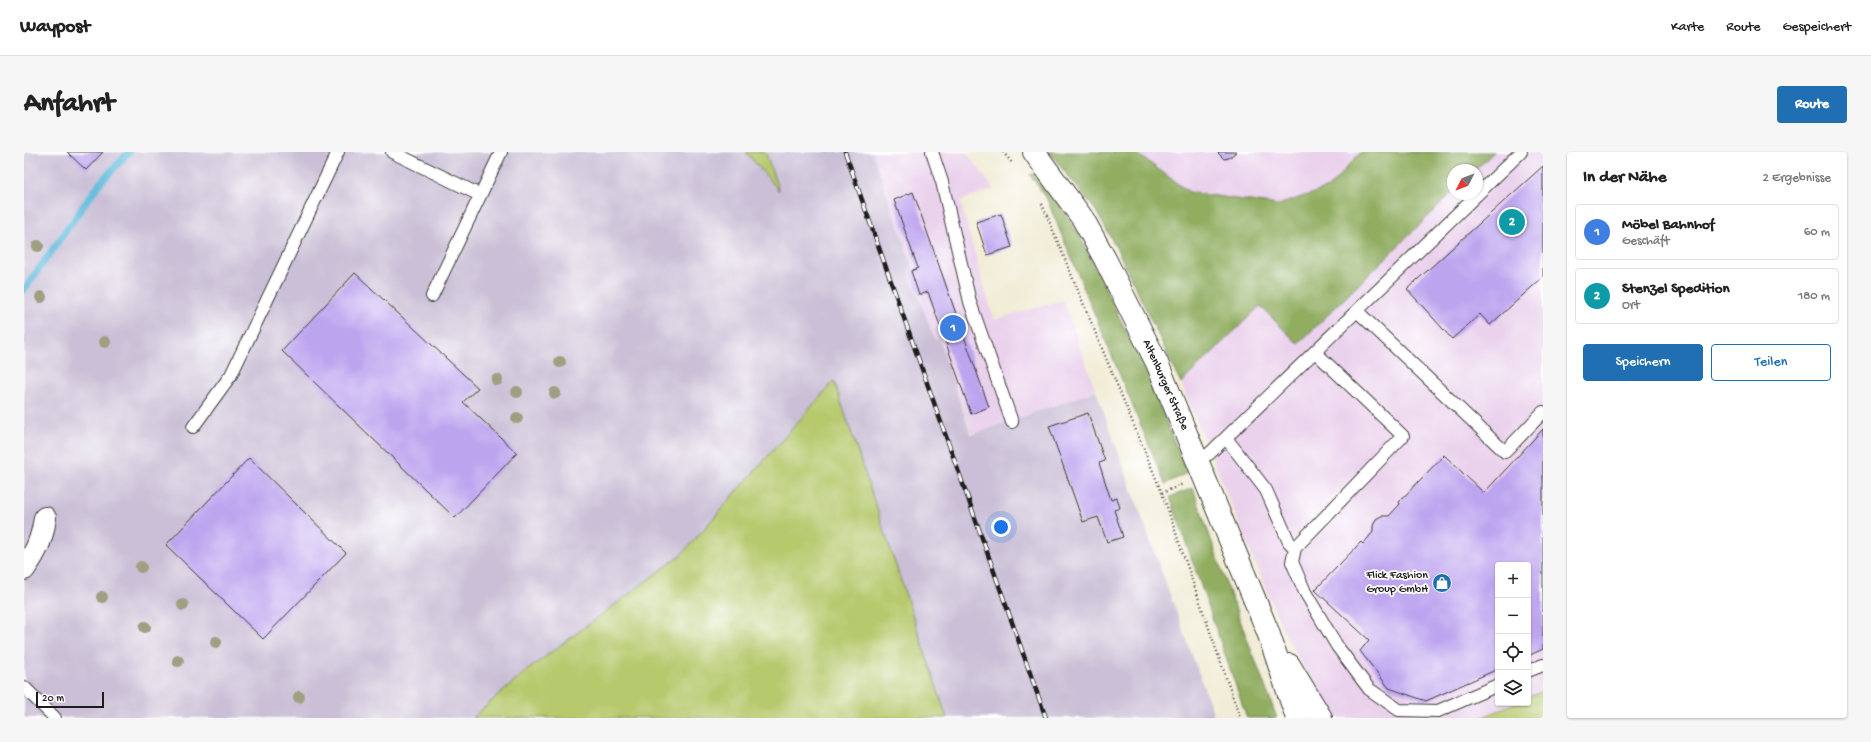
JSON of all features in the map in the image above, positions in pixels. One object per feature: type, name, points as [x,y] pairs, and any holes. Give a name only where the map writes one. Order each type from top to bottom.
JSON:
[{"type":"street","name":"Altenburger Straße","points":[[1034,152],[1083,219],[1105,259],[1157,363],[1268,632],[1297,718]]},
{"type":"street","points":[[24,569],[33,557],[42,538],[45,518]]},
{"type":"street","name":"Altenburger Straße","points":[[1268,632],[1321,718]]},
{"type":"lane","points":[[193,427],[231,375],[338,152]]},
{"type":"lane","points":[[392,152],[480,195]]},
{"type":"lane","points":[[432,296],[500,152]]},
{"type":"lane","points":[[932,152],[942,182],[970,302],[1012,422]]},
{"type":"lane","points":[[1197,459],[1209,454],[1226,438],[1521,152]]},
{"type":"lane","points":[[1357,311],[1505,452],[1543,412]]},
{"type":"lane","points":[[1315,352],[1402,436],[1295,548],[1292,562],[1305,592],[1337,646],[1369,689],[1399,710],[1438,711],[1495,686]]},
{"type":"lane","points":[[1226,438],[1266,490],[1288,542],[1295,548]]},
{"type":"lane","points":[[1530,670],[1543,665]]},
{"type":"lane","points":[[24,687],[55,718]]},
{"type":"path","points":[[1003,152],[1018,170]]},
{"type":"path","points":[[1040,200],[1162,493],[1240,718]]},
{"type":"shaded area","points":[[24,152],[746,152],[778,190],[765,152],[872,152],[913,268],[908,270],[935,340],[939,339],[971,435],[1096,391],[1215,718],[947,718],[834,381],[681,555],[529,669],[472,718],[24,718]]},
{"type":"shaded area","points":[[872,152],[966,152],[994,189],[960,201],[994,320],[1063,300],[1096,391],[972,435],[939,339],[935,340],[908,270],[913,268]]},
{"type":"shaded area","points":[[1135,152],[1361,152],[1328,188],[1278,205],[1189,192]]},
{"type":"shaded area","points":[[1494,152],[1543,152],[1543,691],[1531,696],[1531,562],[1495,562],[1495,706],[1508,706],[1481,718],[1332,718],[1284,632],[1181,383],[1260,306],[1298,344],[1447,198],[1447,200],[1483,200],[1483,164],[1481,164]]},
{"type":"green space","points":[[746,152],[765,152],[779,191]]},
{"type":"green space","points":[[1049,152],[1135,152],[1189,192],[1278,205],[1328,188],[1361,152],[1494,152],[1481,164],[1447,164],[1447,198],[1298,344],[1260,306],[1181,383],[1118,251],[1096,211]]},
{"type":"green space","points":[[1037,172],[1078,232],[1145,370],[1187,473],[1165,484],[1046,197],[1030,175]]},
{"type":"green space","points":[[834,381],[947,718],[472,718],[529,669],[681,555]]},
{"type":"green space","points":[[1193,488],[1229,591],[1277,718],[1247,718],[1170,497]]},
{"type":"green space","points":[[1543,691],[1543,718],[1481,718],[1508,706],[1531,706],[1531,696]]},
{"type":"building","points":[[67,152],[103,152],[86,170]]},
{"type":"building","points":[[1217,152],[1236,152],[1229,158],[1224,159]]},
{"type":"building","points":[[1543,166],[1543,277],[1490,325],[1480,314],[1452,339],[1407,289]]},
{"type":"building","points":[[913,192],[989,407],[971,414],[928,292],[919,295],[911,271],[918,268],[894,200]]},
{"type":"building","points":[[1001,214],[1012,247],[987,255],[976,222]]},
{"type":"building","points":[[355,273],[478,388],[463,402],[517,453],[455,518],[282,351]]},
{"type":"building","points":[[1088,413],[1105,461],[1099,463],[1111,500],[1117,498],[1120,508],[1114,510],[1123,537],[1107,542],[1098,517],[1083,522],[1049,426]]},
{"type":"building","points":[[1543,429],[1543,649],[1531,655],[1531,562],[1495,562],[1495,670],[1426,701],[1389,688],[1360,651],[1369,640],[1315,590],[1361,542],[1363,544],[1373,532],[1373,526],[1376,519],[1381,516],[1389,516],[1400,504],[1399,502],[1444,455],[1484,493]]},
{"type":"building","points":[[249,458],[346,553],[263,639],[166,545]]},
{"type":"waterway","points":[[24,290],[99,184],[129,152]]},
{"type":"railway","points":[[845,152],[1046,718]]},
{"type":"place","name":"Stenzel Spedition","points":[[1512,222]]},
{"type":"place","name":"Möbel Bahnhof","points":[[953,328]]},
{"type":"place","name":"Flick Fashion Group GmbH","points":[[1442,583]]}]
